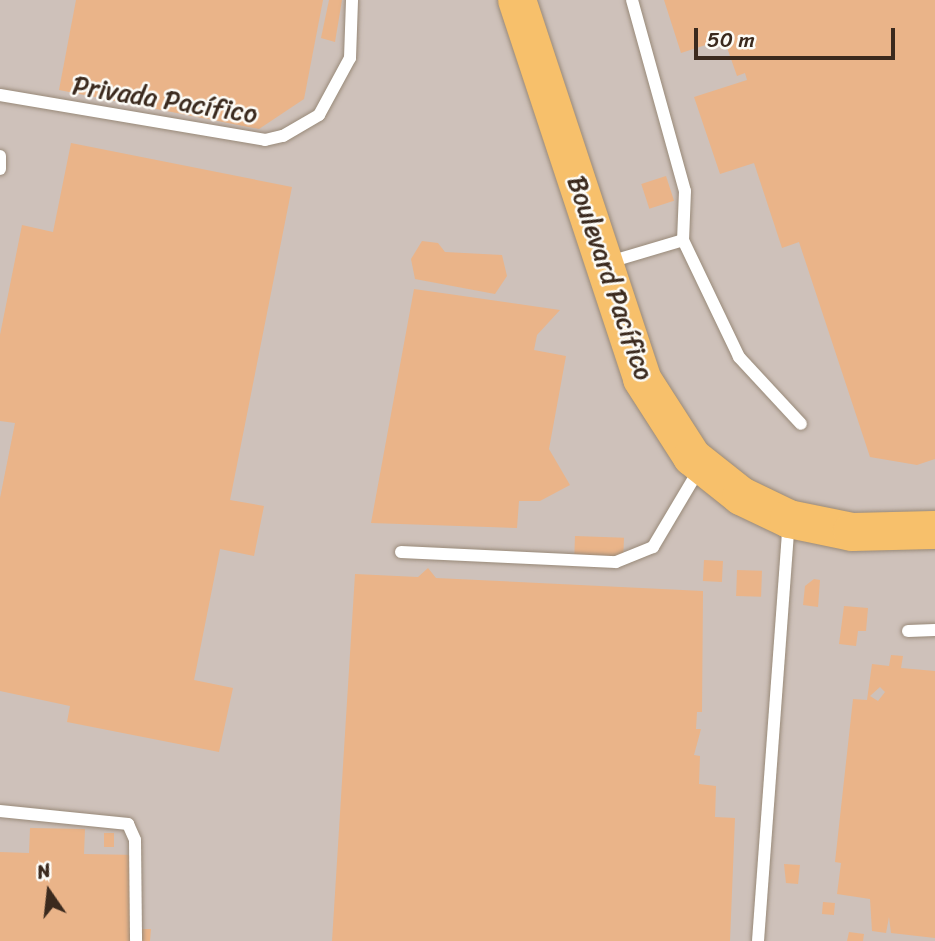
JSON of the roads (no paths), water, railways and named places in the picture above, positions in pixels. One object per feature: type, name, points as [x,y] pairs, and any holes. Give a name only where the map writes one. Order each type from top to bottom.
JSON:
[{"type":"main road","name":"Boulevard Pacífico","points":[[517,0],[642,379],[702,465],[741,496],[789,519],[852,532],[935,530]]},
{"type":"lane","name":"Privada Pacífico","points":[[0,95],[265,140],[283,136],[318,115],[350,58],[352,0]]},
{"type":"lane","points":[[632,0],[685,191],[683,240],[739,357],[801,425]]},
{"type":"lane","points":[[0,156],[0,169]]},
{"type":"lane","points":[[603,264],[683,240]]},
{"type":"lane","points":[[401,552],[616,562],[653,547],[702,465]]},
{"type":"lane","points":[[758,941],[789,519]]},
{"type":"lane","points":[[908,631],[935,630]]},
{"type":"lane","points":[[0,811],[128,824],[135,840],[136,941]]}]
